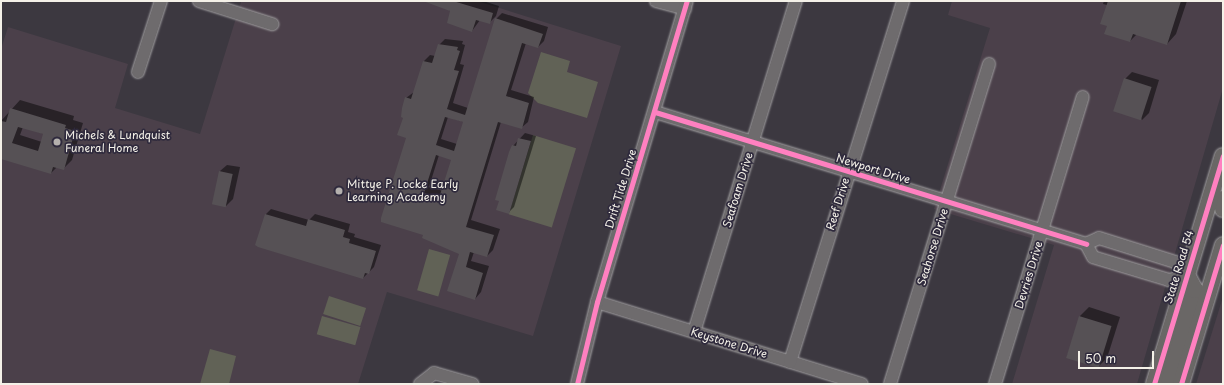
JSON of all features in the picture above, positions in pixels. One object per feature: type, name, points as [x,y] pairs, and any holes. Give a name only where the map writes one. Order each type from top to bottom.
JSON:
[{"type":"main road","name":"State Road 54","points":[[1154,384],[1223,156]]},
{"type":"main road","points":[[1223,199],[1223,209]]},
{"type":"main road","points":[[1181,384],[1223,245]]},
{"type":"main road","points":[[1169,384],[1195,290],[1187,275]]},
{"type":"street","points":[[138,72],[160,1]]},
{"type":"street","points":[[199,1],[272,24]]},
{"type":"street","points":[[656,1],[686,5]]},
{"type":"street","name":"Seafoam Drive","points":[[694,332],[796,1]]},
{"type":"street","name":"Reef Drive","points":[[790,362],[848,171],[903,1]]},
{"type":"street","name":"Drift Tide Drive","points":[[577,384],[597,302],[686,5]]},
{"type":"street","name":"Seahorse Drive","points":[[890,384],[989,64]]},
{"type":"street","name":"Devries Drive","points":[[995,384],[1083,97]]},
{"type":"street","name":"Newport Drive","points":[[655,112],[1086,244]]},
{"type":"street","points":[[1099,238],[1176,262],[1187,275],[1169,280],[1093,257],[1086,244],[1099,238]]},
{"type":"street","name":"Keystone Drive","points":[[597,302],[862,384]]},
{"type":"street","points":[[420,384],[434,373],[472,384]]},
{"type":"shaded area","name":"Mittye P. Locke Early Learning Academy","points":[[237,1],[477,1],[621,46],[533,336],[387,292],[358,384],[1,384],[1,49],[8,27],[128,64],[115,108],[200,134],[241,2]]},
{"type":"shaded area","points":[[952,1],[1223,1],[1223,88],[1137,384],[1012,384],[1054,245],[934,209],[990,28],[948,15]]},
{"type":"shaded area","points":[[541,52],[570,61],[567,72],[598,82],[587,118],[538,103],[528,93]]},
{"type":"shaded area","points":[[533,135],[576,148],[552,228],[509,214]]},
{"type":"shaded area","points":[[429,249],[450,255],[438,296],[417,290]]},
{"type":"shaded area","points":[[329,296],[366,308],[360,326],[323,314]]},
{"type":"shaded area","points":[[1223,297],[1223,384],[1196,384]]},
{"type":"shaded area","points":[[322,316],[360,327],[355,345],[317,334]]},
{"type":"shaded area","points":[[210,349],[236,356],[229,384],[200,384]]},
{"type":"building","points":[[423,1],[453,1],[493,13],[490,24],[476,20],[472,32],[447,23],[450,11]]},
{"type":"building","points":[[1108,1],[1181,1],[1167,45],[1133,34],[1130,42],[1104,34],[1107,26],[1100,24]]},
{"type":"building","points":[[495,18],[543,34],[538,48],[522,43],[506,96],[529,103],[522,129],[498,122],[466,227],[494,235],[487,257],[470,252],[466,267],[483,273],[475,300],[447,291],[459,254],[422,238],[423,235],[381,222],[406,138],[397,135],[403,118],[401,117],[405,97],[411,99],[423,61],[432,63],[438,44],[458,47],[457,50],[460,51],[454,70],[459,71],[447,109],[465,115]],"holes":[[[445,117],[463,122],[454,151],[436,145]],[[436,155],[451,160],[439,198],[424,193]]]},
{"type":"building","points":[[1124,78],[1152,87],[1141,120],[1113,111]]},
{"type":"building","name":"Michels & Lundquist Funeral Home","points":[[10,108],[66,125],[65,128],[75,131],[64,170],[53,167],[51,174],[1,159],[1,121],[6,122]],"holes":[[[18,127],[43,134],[38,151],[12,143]]]},
{"type":"building","points":[[518,138],[531,141],[509,214],[496,210],[499,201],[495,200],[509,152],[512,145],[516,146]]},
{"type":"building","points":[[219,171],[233,174],[226,207],[212,204]]},
{"type":"building","points":[[265,214],[306,226],[308,219],[345,230],[343,237],[350,239],[349,243],[376,251],[369,274],[365,273],[363,279],[258,247],[255,245]]},
{"type":"building","points":[[1079,316],[1112,326],[1099,368],[1066,358]]},
{"type":"cycle path","points":[[577,384],[597,302],[687,1]]},
{"type":"cycle path","points":[[655,112],[1086,244]]},
{"type":"cycle path","points":[[1154,384],[1223,156]]},
{"type":"cycle path","points":[[1181,384],[1223,245]]},
{"type":"place","name":"Michels & Lundquist Funeral Home","points":[[57,142]]},
{"type":"place","name":"Mittye P. Locke Early Learning Academy","points":[[339,191]]}]
